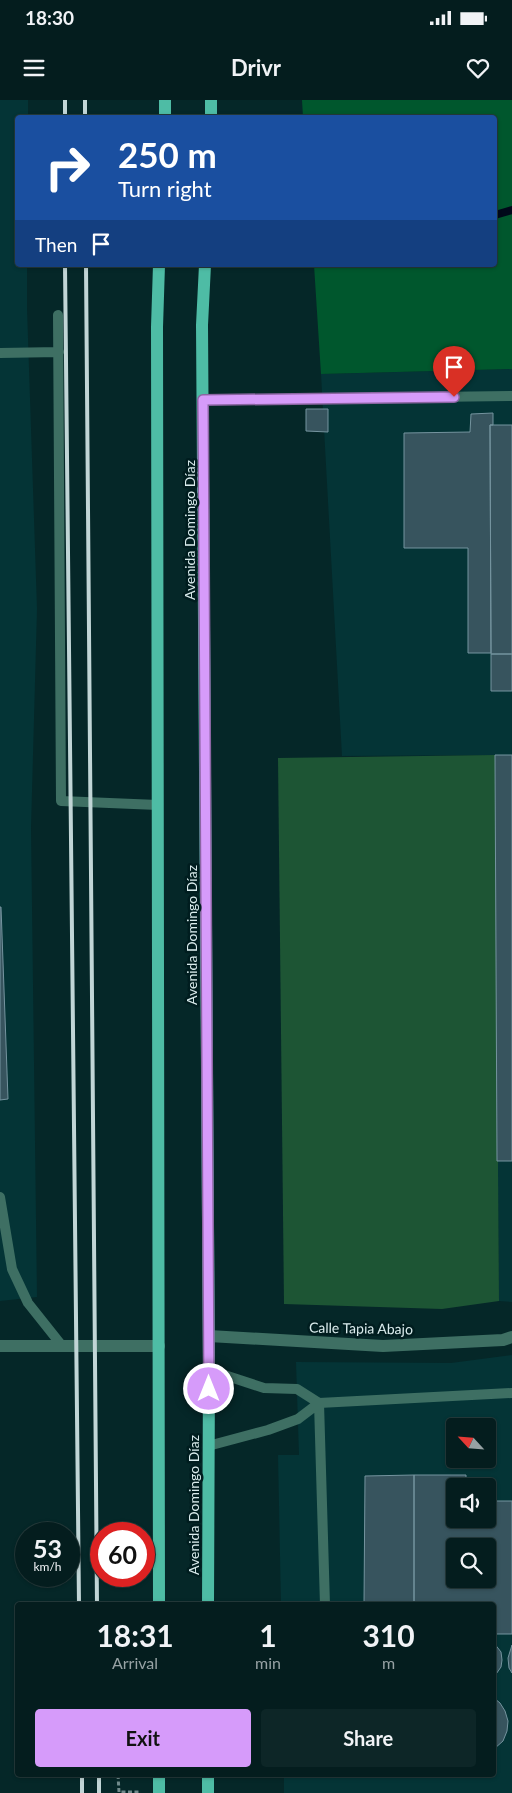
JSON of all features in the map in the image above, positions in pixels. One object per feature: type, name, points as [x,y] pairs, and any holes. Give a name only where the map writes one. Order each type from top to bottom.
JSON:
[{"type":"main road","points":[[165,115],[166,100]]},
{"type":"main road","points":[[211,100],[211,115]]},
{"type":"main road","points":[[159,267],[157,327],[159,1602]]},
{"type":"main road","name":"Avenida Domingo Díaz","points":[[205,267],[202,325],[209,1336],[208,1602]]},
{"type":"main road","points":[[159,1777],[159,1793]]},
{"type":"main road","points":[[208,1777],[208,1793]]},
{"type":"street","name":"Calle Tapia Abajo","points":[[209,1336],[383,1346],[503,1340],[512,1337]]},
{"type":"street","points":[[0,1346],[159,1346]]},
{"type":"lane","points":[[58,315],[61,801],[158,805]]},
{"type":"lane","points":[[0,353],[59,352]]},
{"type":"lane","points":[[203,400],[512,396]]},
{"type":"lane","points":[[0,1197],[12,1270],[28,1303],[63,1347]]},
{"type":"lane","points":[[209,1370],[264,1388],[297,1389],[319,1402],[512,1393]]},
{"type":"lane","points":[[208,1446],[298,1420],[319,1402]]},
{"type":"lane","points":[[319,1402],[325,1602]]},
{"type":"path","points":[[118,1777],[119,1792]]},
{"type":"shaded area","points":[[0,100],[28,100],[28,115],[15,115],[15,267],[27,267],[37,609],[31,828],[37,1297],[0,1301]]},
{"type":"shaded area","points":[[512,369],[512,1302],[499,1301],[494,755],[342,756],[321,374]]},
{"type":"shaded area","points":[[512,1355],[512,1793],[284,1793],[284,1777],[496,1777],[496,1602],[281,1602],[278,1455],[299,1455],[296,1362],[451,1363]]},
{"type":"green space","points":[[302,100],[512,100],[512,369],[321,374],[314,267],[497,267],[497,115],[303,115]]},
{"type":"green space","points":[[495,755],[499,1301],[442,1309],[284,1304],[278,758]]},
{"type":"building","points":[[306,409],[328,409],[328,432],[306,431]]},
{"type":"building","points":[[493,413],[493,425],[490,425],[491,653],[468,653],[468,548],[404,548],[404,433],[470,432],[471,414]]},
{"type":"building","points":[[490,425],[512,425],[512,654],[491,654]]},
{"type":"building","points":[[491,654],[512,654],[512,691],[491,691]]},
{"type":"building","points":[[495,755],[512,755],[512,1161],[497,1161]]},
{"type":"building","points":[[0,907],[8,1099],[0,1100]]},
{"type":"building","points":[[414,1475],[466,1475],[466,1478],[446,1478],[446,1528],[496,1528],[496,1501],[512,1501],[512,1634],[496,1634],[496,1602],[414,1602]]},
{"type":"building","points":[[414,1475],[414,1602],[364,1602],[365,1476]]},
{"type":"building","points":[[512,1645],[512,1673],[509,1668],[508,1658]]},
{"type":"building","points":[[496,1646],[501,1652],[501,1667],[496,1674]]},
{"type":"building","points":[[496,1700],[505,1711],[508,1721],[503,1741],[496,1747]]},
{"type":"waterway","points":[[497,214],[512,210]]},
{"type":"railway","points":[[65,100],[65,115]]},
{"type":"railway","points":[[85,100],[85,115]]},
{"type":"railway","points":[[65,267],[79,1602]]},
{"type":"railway","points":[[86,267],[97,1602]]},
{"type":"railway","points":[[82,1777],[82,1793]]},
{"type":"railway","points":[[99,1777],[99,1793]]},
{"type":"route","points":[[209,1389],[203,400],[454,397]]}]
